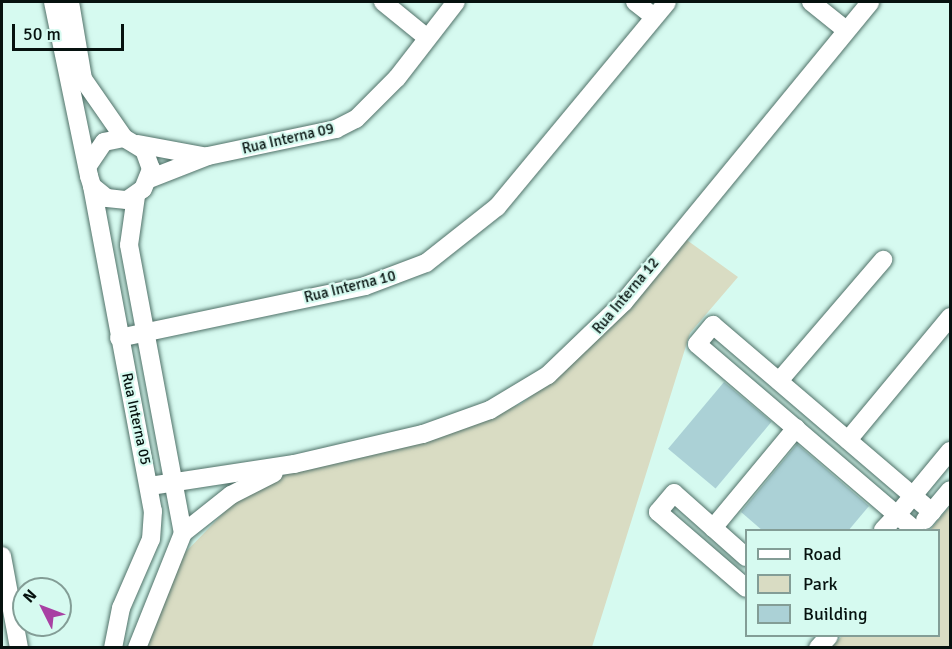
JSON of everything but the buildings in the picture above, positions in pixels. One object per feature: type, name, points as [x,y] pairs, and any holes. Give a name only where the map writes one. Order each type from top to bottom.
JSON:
[{"type":"street","points":[[53,2],[92,186],[117,201],[136,196],[149,179],[149,159],[131,141],[83,79],[73,45],[70,2]]},
{"type":"street","points":[[383,2],[426,37]]},
{"type":"street","name":"Rua Interna 09","points":[[149,179],[208,156],[336,129],[356,119],[398,78],[426,37],[456,2]]},
{"type":"street","points":[[635,2],[654,17]]},
{"type":"street","name":"Rua Interna 10","points":[[119,338],[365,286],[426,263],[497,207],[667,2]]},
{"type":"street","points":[[812,2],[846,30]]},
{"type":"street","name":"Rua Interna 12","points":[[150,486],[294,464],[423,434],[490,410],[548,375],[624,302],[870,2]]},
{"type":"street","points":[[88,166],[104,142],[131,141]]},
{"type":"street","name":"Rua Interna 09","points":[[131,141],[208,156]]},
{"type":"street","name":"Rua Interna 05","points":[[92,186],[119,338],[150,486],[152,539],[124,600],[113,648]]},
{"type":"street","name":"Rua Interna 05","points":[[136,196],[129,245],[177,482],[183,533],[137,648]]},
{"type":"street","points":[[779,381],[883,260]]},
{"type":"street","points":[[848,440],[950,318]]},
{"type":"street","points":[[914,529],[697,344],[713,325],[932,512]]},
{"type":"street","points":[[713,528],[796,428]]},
{"type":"street","points":[[886,529],[951,451]]},
{"type":"street","name":"Rua Interna 12","points":[[183,533],[231,495],[294,464]]},
{"type":"street","points":[[918,529],[951,490]]},
{"type":"street","points":[[745,555],[674,493],[658,512],[745,586]]},
{"type":"street","points":[[2,556],[19,648]]},
{"type":"green space","points":[[684,238],[738,277],[690,333],[592,647],[147,648],[175,563],[238,498],[274,477],[373,454],[521,404],[571,365]]},
{"type":"green space","points":[[950,506],[950,647],[832,647],[841,637],[940,637],[940,529],[931,529]]}]
